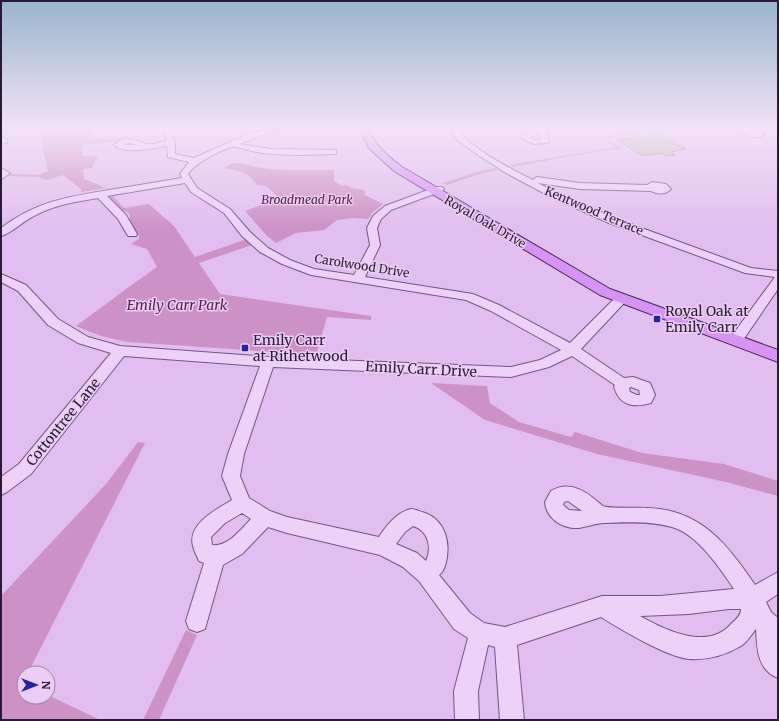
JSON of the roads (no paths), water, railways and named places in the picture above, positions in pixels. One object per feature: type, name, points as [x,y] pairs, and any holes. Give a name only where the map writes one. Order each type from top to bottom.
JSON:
[{"type":"main road","name":"Royal Oak Drive","points":[[388,162],[605,292],[778,356]]},
{"type":"main road","name":"Royal Oak Drive","points":[[396,162],[436,190]]},
{"type":"street","points":[[1,233],[24,216],[42,207],[62,201],[186,180],[184,174],[193,162]]},
{"type":"street","name":"Kentwood Terrace","points":[[495,162],[554,195],[613,221],[749,271],[778,274]]},
{"type":"street","points":[[1,171],[6,173],[1,177]]},
{"type":"street","points":[[522,177],[557,184],[583,187],[652,188]]},
{"type":"street","name":"Carolwood Drive","points":[[186,180],[194,190],[227,211],[246,234],[264,250],[311,272],[469,297],[495,308],[572,350],[623,384]]},
{"type":"street","points":[[358,279],[375,245],[372,228],[377,218],[388,208],[436,190]]},
{"type":"street","points":[[99,194],[122,217],[132,234]]},
{"type":"street","name":"Kentwood Terrace","points":[[749,271],[772,292]]},
{"type":"street","name":"Emily Carr Drive","points":[[1,278],[22,288],[53,322],[83,340],[120,351],[268,362],[511,372],[544,364],[572,350],[622,298]]},
{"type":"street","points":[[736,340],[772,292],[778,280]]},
{"type":"street","name":"Cottontree Lane","points":[[1,487],[25,468],[120,351]]},
{"type":"street","points":[[268,362],[236,454],[231,476],[242,503],[266,518],[287,525],[383,547],[410,560],[426,574],[462,621],[480,633],[505,638],[602,606],[660,606],[729,599],[753,599],[778,582]]},
{"type":"street","points":[[242,503],[210,524],[203,531],[200,539],[206,554],[222,556],[235,548],[266,518]]},
{"type":"street","points":[[601,515],[661,516],[676,520],[693,528],[713,547],[772,626],[768,653],[778,666]]},
{"type":"street","points":[[383,547],[392,533],[402,523],[412,517],[425,521],[434,531],[439,550],[435,566],[426,574]]},
{"type":"street","points":[[197,621],[216,556]]},
{"type":"street","points":[[602,606],[634,625],[670,642],[688,648],[713,647],[733,639],[751,618],[753,599]]},
{"type":"street","points":[[467,720],[466,691],[480,633]]},
{"type":"street","points":[[505,638],[512,720]]},
{"type":"place","name":"Royal Oak at Emily Carr","points":[[657,319]]},
{"type":"place","name":"Emily Carr at Rithetwood","points":[[245,348]]},
{"type":"park label","name":"Broadmead Park","points":[[307,200]]},
{"type":"park label","name":"Emily Carr Park","points":[[177,305]]}]
